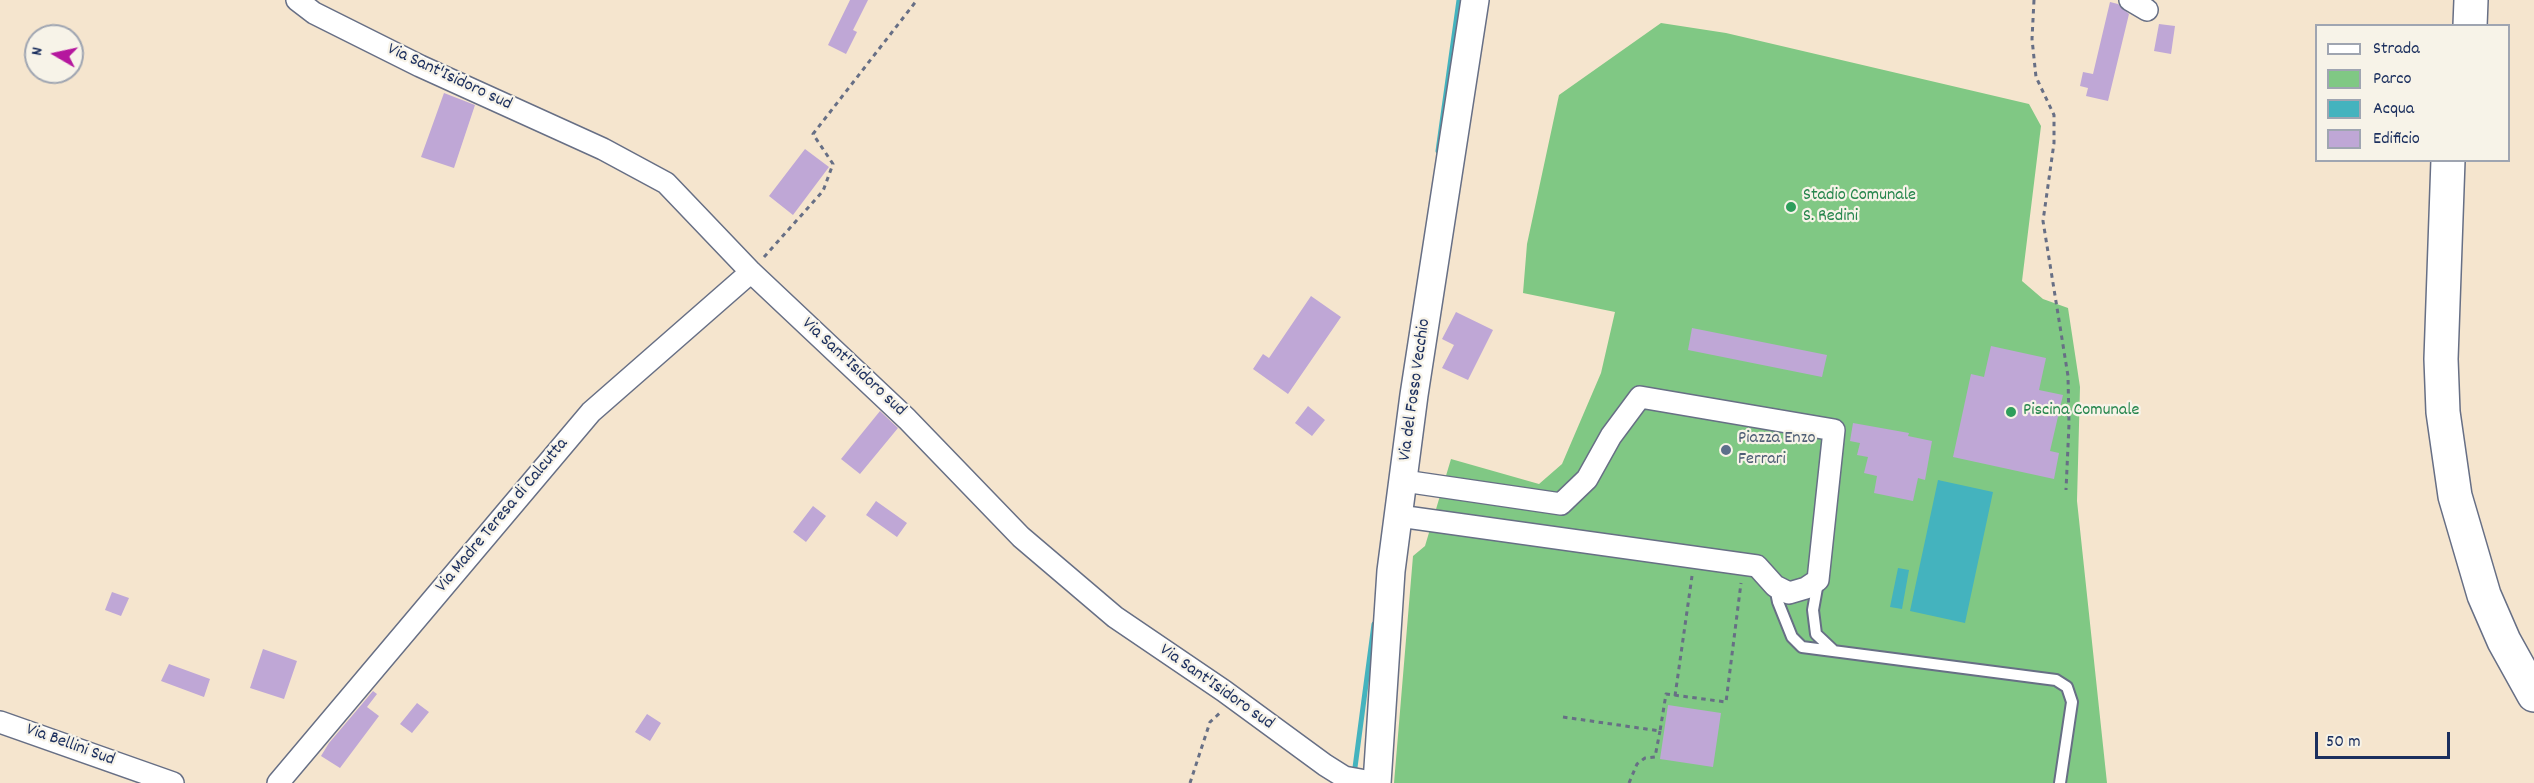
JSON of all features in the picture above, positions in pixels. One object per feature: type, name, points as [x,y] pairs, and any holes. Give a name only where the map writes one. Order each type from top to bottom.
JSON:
[{"type":"highway","points":[[2456,24],[2457,0]]},
{"type":"highway","points":[[2470,24],[2471,0]]},
{"type":"highway","points":[[2448,162],[2441,358],[2443,412],[2455,496],[2484,595],[2504,641],[2534,695]]},
{"type":"highway","points":[[2462,162],[2451,354],[2460,462],[2474,522],[2487,561],[2502,598],[2534,658]]},
{"type":"street","name":"Via Sant'Isidoro sud","points":[[297,0],[314,13],[420,66],[603,149],[666,183],[751,272],[907,419],[1021,537],[1115,617],[1235,699],[1365,781]]},
{"type":"street","name":"Via del Fosso Vecchio","points":[[1365,781],[1414,394],[1475,0]]},
{"type":"street","name":"Via Madre Teresa di Calcutta","points":[[278,783],[591,412],[751,272]]},
{"type":"street","points":[[1399,516],[1563,537],[1757,566],[1775,586],[1789,593],[1806,588],[1818,580],[1834,430],[1640,397],[1611,436],[1587,478],[1562,504],[1563,537]]},
{"type":"street","points":[[1404,482],[1562,504]]},
{"type":"street","name":"Via Bellini Sud","points":[[0,722],[173,783]]},
{"type":"lane","points":[[1818,580],[1813,610],[1816,634],[1834,652]]},
{"type":"lane","points":[[1775,586],[1778,602],[1792,637],[1802,647],[2056,680],[2067,687],[2072,702],[2060,783]]},
{"type":"path","points":[[751,272],[823,191],[832,164],[813,134],[917,0]]},
{"type":"path","points":[[2034,0],[2032,39],[2036,77],[2054,115],[2054,143],[2043,221],[2068,376],[2069,424],[2066,490]]},
{"type":"path","points":[[1676,696],[1695,556]]},
{"type":"path","points":[[1629,783],[1637,764],[1645,758],[1655,757],[1666,694],[1726,702],[1743,564]]},
{"type":"path","points":[[1190,783],[1210,722],[1235,699]]},
{"type":"path","points":[[1563,717],[1660,731]]},
{"type":"green space","points":[[1661,23],[1726,33],[2029,104],[2041,126],[2022,281],[2043,299],[2068,308],[2080,387],[2077,501],[2107,783],[1394,783],[1413,556],[1425,546],[1451,459],[1539,484],[1562,464],[1601,373],[1615,312],[1523,293],[1527,244],[1559,95]]},
{"type":"water","points":[[1938,480],[1993,492],[1965,623],[1910,611]]},
{"type":"water","points":[[1898,568],[1909,570],[1902,609],[1890,607]]},
{"type":"building","points":[[850,0],[868,0],[853,30],[857,32],[846,54],[828,45]]},
{"type":"building","points":[[2110,2],[2118,4],[2129,14],[2108,101],[2086,96],[2088,88],[2080,86],[2083,72],[2093,74]]},
{"type":"building","points":[[2159,24],[2175,26],[2171,54],[2154,51]]},
{"type":"building","points":[[444,93],[475,105],[454,168],[421,157]]},
{"type":"building","points":[[805,149],[829,167],[793,215],[769,196]]},
{"type":"building","points":[[1311,296],[1341,317],[1288,394],[1253,369],[1263,354],[1269,358]]},
{"type":"building","points":[[1456,312],[1493,330],[1468,380],[1442,368],[1454,345],[1442,339]]},
{"type":"building","points":[[1692,328],[1827,355],[1822,377],[1688,350]]},
{"type":"building","name":"Piscina Comunale","points":[[1991,346],[2046,358],[2039,390],[2063,395],[2050,451],[2059,453],[2054,479],[1953,457],[1971,374],[1984,377]]},
{"type":"building","points":[[1308,406],[1325,420],[1312,436],[1295,423]]},
{"type":"building","points":[[880,411],[898,428],[860,474],[841,459]]},
{"type":"building","points":[[1853,423],[1909,433],[1908,436],[1932,441],[1925,480],[1918,478],[1913,501],[1874,493],[1877,476],[1864,473],[1868,457],[1857,455],[1860,443],[1850,441]]},
{"type":"building","points":[[876,501],[907,523],[897,537],[866,515]]},
{"type":"building","points":[[813,506],[826,516],[806,542],[793,532]]},
{"type":"building","points":[[112,592],[129,598],[121,616],[105,610]]},
{"type":"building","points":[[263,649],[297,661],[284,699],[250,688]]},
{"type":"building","points":[[169,664],[210,679],[204,697],[161,681]]},
{"type":"building","points":[[373,691],[377,694],[367,707],[379,716],[340,768],[321,756],[329,743]]},
{"type":"building","points":[[417,703],[429,712],[412,733],[400,724]]},
{"type":"building","points":[[1668,705],[1721,713],[1713,767],[1660,759]]},
{"type":"building","points":[[647,714],[661,723],[650,741],[635,732]]},
{"type":"waterway","points":[[1438,151],[1459,0]]},
{"type":"waterway","points":[[1354,775],[1374,624]]},
{"type":"place","name":"Stadio Comunale S. Redini","points":[[1791,207]]},
{"type":"place","name":"Piscina Comunale","points":[[2011,412]]},
{"type":"place","name":"Piazza Enzo Ferrari","points":[[1726,450]]}]
